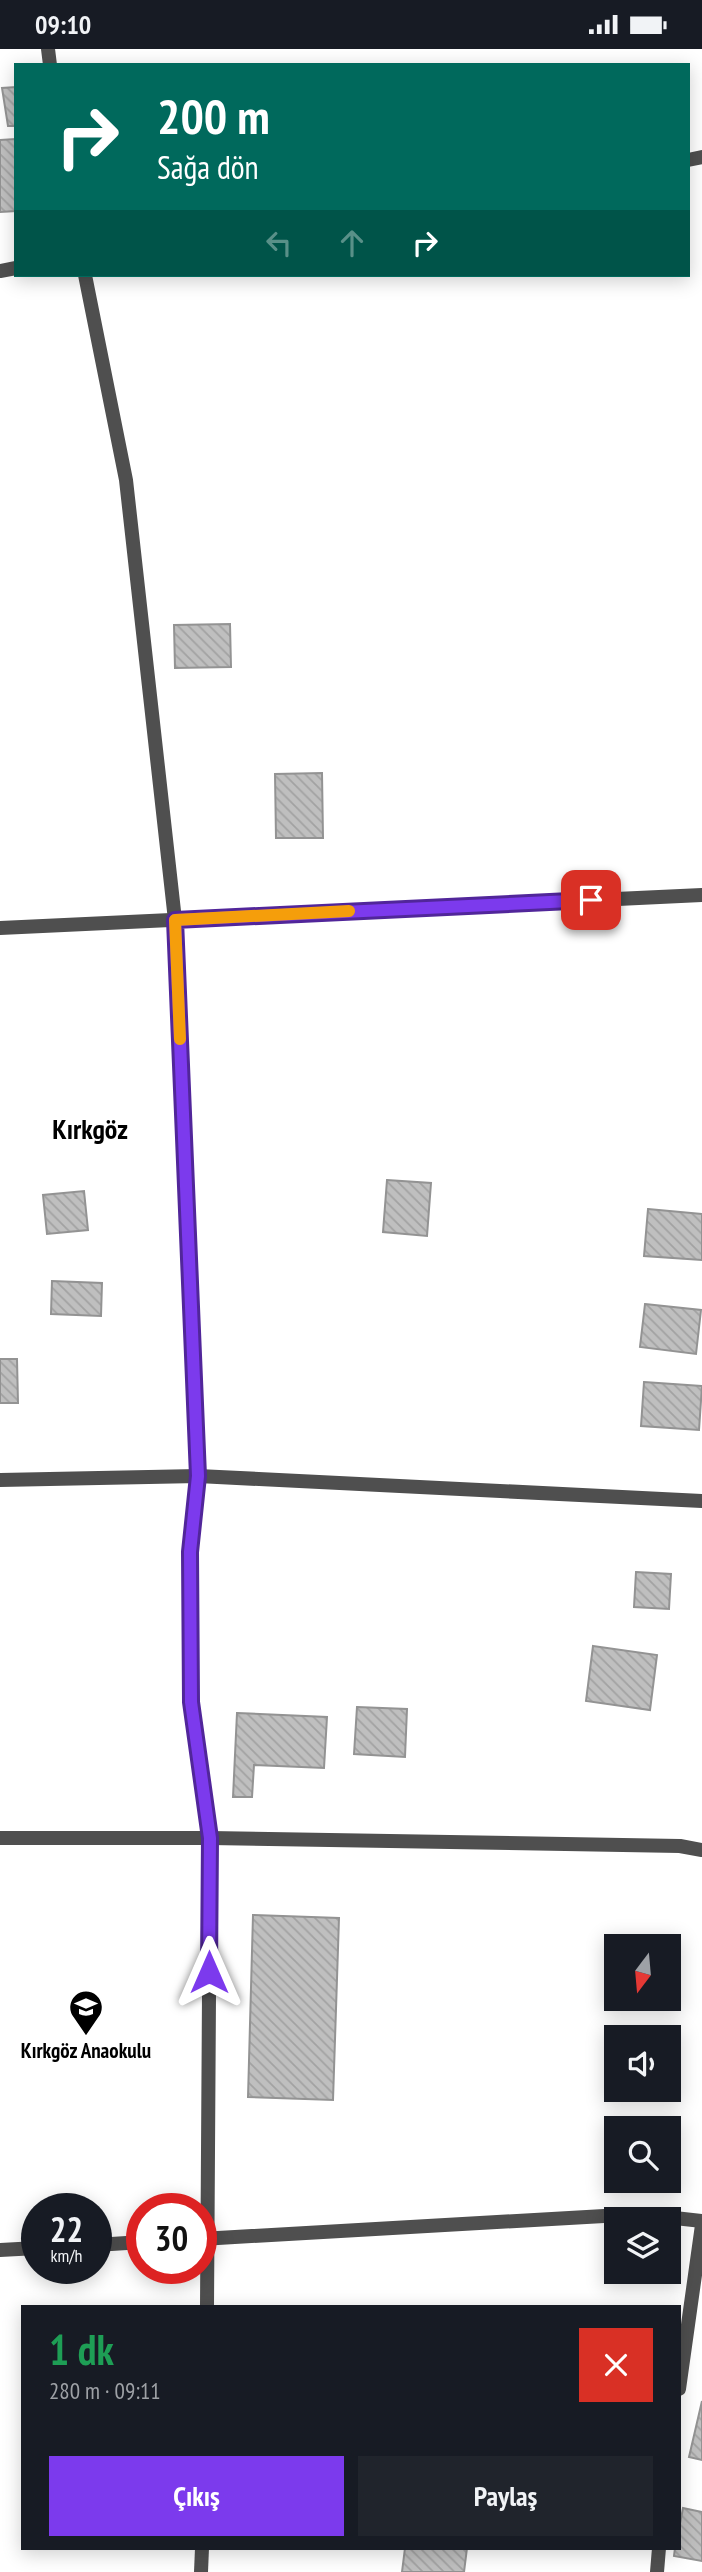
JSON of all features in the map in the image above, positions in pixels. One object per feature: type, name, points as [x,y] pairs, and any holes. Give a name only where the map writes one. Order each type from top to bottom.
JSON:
[{"type":"street","points":[[85,277],[126,480],[175,920],[198,1476],[190,1552],[191,1702],[210,1838],[206,2193]]},
{"type":"street","points":[[0,928],[702,895]]},
{"type":"street","points":[[0,1480],[198,1476],[702,1501]]},
{"type":"street","points":[[0,1839],[210,1838],[680,1846],[702,1850]]},
{"type":"street","points":[[217,2237],[639,2214],[702,2223],[681,2375]]},
{"type":"street","points":[[0,2250],[21,2249]]},
{"type":"street","points":[[206,2284],[207,2305]]},
{"type":"street","points":[[201,2572],[202,2550]]},
{"type":"street","points":[[657,2572],[659,2550]]},
{"type":"building","points":[[14,87],[14,126],[8,126],[2,88]]},
{"type":"building","points":[[14,139],[14,211],[0,212],[0,140]]},
{"type":"building","points":[[230,624],[231,667],[175,668],[174,625]]},
{"type":"building","points":[[322,773],[323,838],[276,838],[275,774]]},
{"type":"building","points":[[387,1180],[431,1183],[427,1236],[383,1232]]},
{"type":"building","points":[[84,1191],[88,1230],[47,1234],[43,1195]]},
{"type":"building","points":[[648,1209],[702,1214],[702,1260],[644,1256]]},
{"type":"building","points":[[52,1281],[102,1283],[101,1316],[51,1314]]},
{"type":"building","points":[[645,1304],[701,1310],[696,1354],[640,1347]]},
{"type":"building","points":[[0,1359],[17,1359],[18,1403],[0,1403]]},
{"type":"building","points":[[644,1382],[702,1386],[699,1430],[641,1426]]},
{"type":"building","points":[[636,1572],[671,1574],[669,1609],[634,1607]]},
{"type":"building","points":[[593,1646],[657,1655],[650,1710],[586,1701]]},
{"type":"building","points":[[357,1707],[407,1709],[405,1757],[354,1754]]},
{"type":"building","points":[[237,1713],[327,1717],[324,1768],[254,1765],[252,1797],[233,1797]]},
{"type":"building","points":[[253,1915],[339,1918],[333,2100],[248,2097]]},
{"type":"building","points":[[702,2401],[702,2460],[689,2457]]},
{"type":"building","points":[[683,2508],[702,2512],[702,2561],[674,2556],[675,2550],[681,2550]]},
{"type":"building","points":[[405,2550],[467,2550],[464,2572],[402,2572]]},
{"type":"slow traffic","points":[[180,1039],[175,920],[349,911]]},
{"type":"place","name":"Kırkgöz Anaokulu","points":[[86,2037]]},
{"type":"district","name":"Kırkgöz","points":[[90,1128]]},
{"type":"route","points":[[209,1972],[210,1838],[191,1702],[190,1552],[198,1476],[175,920],[591,900]]}]
